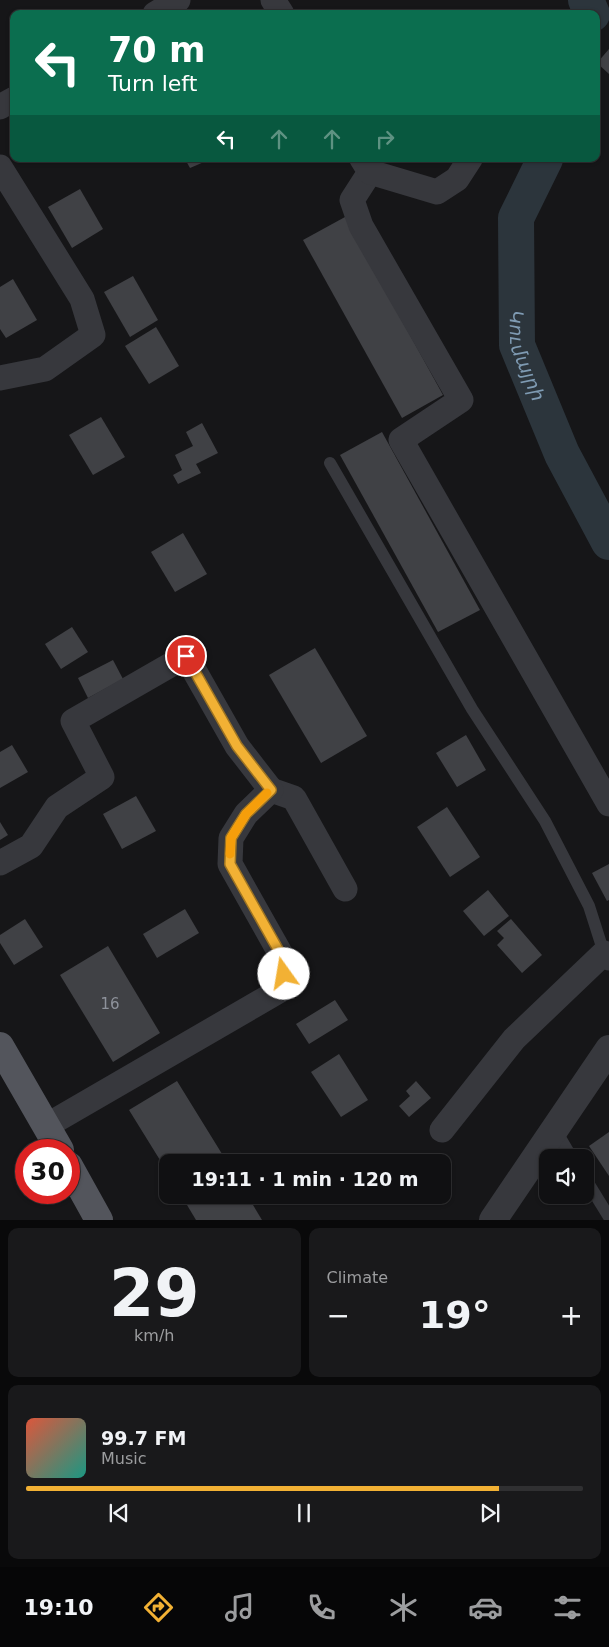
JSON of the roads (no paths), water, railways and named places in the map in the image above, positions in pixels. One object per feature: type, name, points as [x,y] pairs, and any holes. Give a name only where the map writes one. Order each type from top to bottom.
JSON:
[{"type":"main road","points":[[0,1046],[54,1139]]},
{"type":"main road","points":[[80,1186],[99,1220]]},
{"type":"street","points":[[162,10],[178,0]]},
{"type":"street","points":[[468,162],[457,179],[437,192],[366,166],[352,200],[361,226],[460,400],[401,440],[609,804]]},
{"type":"street","points":[[0,167],[82,299],[93,335],[45,368],[0,378]]},
{"type":"street","points":[[0,863],[31,846],[57,807],[102,777],[73,721],[186,656],[237,746],[271,790],[294,798],[345,889]]},
{"type":"street","points":[[46,1126],[284,988],[284,960],[230,864],[231,838],[246,814],[271,790]]},
{"type":"street","points":[[442,1130],[514,1039],[606,956]]},
{"type":"street","points":[[493,1220],[609,1049]]},
{"type":"lane","points":[[330,464],[472,709],[545,820],[589,906],[606,956]]},
{"type":"lane","points":[[555,1129],[567,1149]]},
{"type":"lane","points":[[594,1193],[609,1217]]},
{"type":"waterway","name":"Կումայրի","points":[[586,0],[590,10]]},
{"type":"waterway","name":"Կումայրի","points":[[544,162],[516,218],[517,345],[562,454],[609,542]]}]
